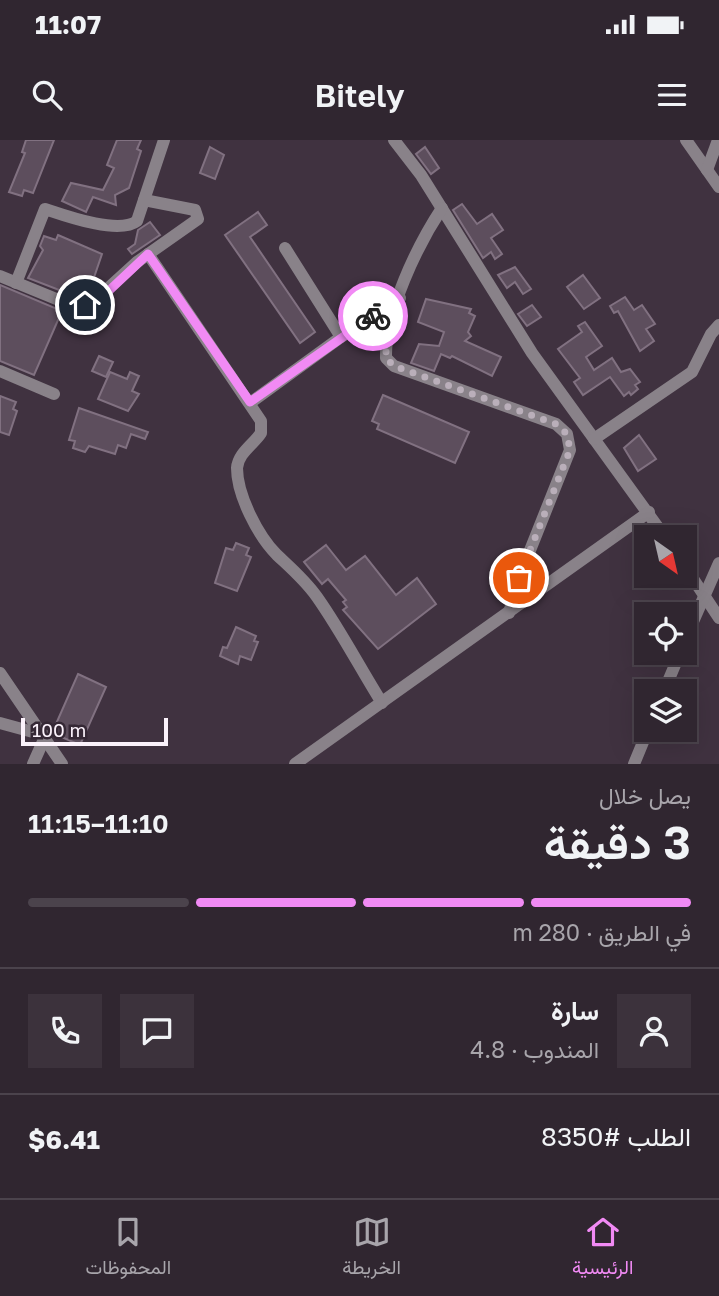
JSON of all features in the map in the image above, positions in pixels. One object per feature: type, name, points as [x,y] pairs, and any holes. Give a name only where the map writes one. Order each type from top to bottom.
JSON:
[{"type":"street","points":[[16,284],[45,209],[73,219],[122,227],[137,221],[164,140]]},
{"type":"street","points":[[394,140],[442,208],[532,353],[657,525]]},
{"type":"street","points":[[686,140],[719,187]]},
{"type":"street","points":[[707,170],[718,140]]},
{"type":"street","points":[[0,276],[71,305],[92,303],[148,254],[196,221],[199,215],[195,210],[144,200]]},
{"type":"street","points":[[442,208],[416,255],[400,298],[386,344],[388,362],[556,424],[570,440],[570,450],[519,578],[509,613]]},
{"type":"street","points":[[285,248],[341,337]]},
{"type":"street","points":[[148,254],[250,402],[261,426],[261,433],[238,463],[240,484],[248,506],[268,544],[299,572],[318,598],[382,703]]},
{"type":"street","points":[[250,402],[400,298]]},
{"type":"street","points":[[594,439],[692,372],[711,334],[719,325]]},
{"type":"street","points":[[0,371],[54,394]]},
{"type":"street","points":[[295,764],[649,512]]},
{"type":"street","points":[[697,611],[719,563]]},
{"type":"street","points":[[697,584],[719,618]]},
{"type":"street","points":[[0,673],[62,764]]},
{"type":"street","points":[[0,723],[44,736]]},
{"type":"street","points":[[33,764],[44,736]]},
{"type":"street","points":[[634,764],[643,742]]},
{"type":"building","points":[[26,140],[54,140],[33,193],[24,190],[22,196],[9,192],[25,153],[22,152]]},
{"type":"building","points":[[117,140],[141,140],[137,149],[141,151],[129,188],[115,195],[116,205],[93,197],[86,212],[62,201],[71,183],[103,190],[114,168],[107,165]]},
{"type":"building","points":[[210,147],[224,155],[215,179],[200,173]]},
{"type":"building","points":[[425,147],[439,168],[431,174],[416,154]]},
{"type":"building","points":[[462,204],[477,224],[492,214],[503,230],[491,238],[502,254],[495,259],[491,252],[483,258],[453,210]]},
{"type":"building","points":[[258,212],[267,225],[250,237],[315,332],[300,343],[225,235]]},
{"type":"building","points":[[150,222],[160,235],[132,254],[128,249],[135,244],[138,230]]},
{"type":"building","points":[[58,235],[102,254],[88,295],[72,295],[28,278],[43,250],[40,246],[44,236],[56,240]]},
{"type":"building","points":[[515,267],[531,289],[523,294],[515,282],[507,288],[498,275]]},
{"type":"building","points":[[583,275],[600,298],[584,309],[567,287]]},
{"type":"building","points":[[0,285],[62,311],[34,375],[0,361]]},
{"type":"building","points":[[625,297],[634,310],[642,305],[655,324],[646,329],[654,341],[640,351],[618,311],[614,313],[610,306]]},
{"type":"building","points":[[426,299],[471,309],[469,313],[475,316],[468,332],[471,336],[465,341],[501,357],[492,376],[452,356],[450,358],[441,354],[434,371],[411,363],[419,344],[439,346],[444,332],[418,322]]},
{"type":"building","points":[[532,305],[541,317],[527,326],[518,314]]},
{"type":"building","points":[[585,322],[602,346],[586,357],[594,370],[612,358],[621,372],[630,369],[640,382],[635,385],[638,389],[631,395],[629,392],[624,396],[610,377],[583,395],[574,382],[580,378],[558,349],[582,332],[578,326]]},
{"type":"building","points":[[99,356],[113,362],[106,377],[92,371]]},
{"type":"building","points":[[110,372],[127,379],[130,372],[139,376],[132,391],[139,394],[128,411],[98,399]]},
{"type":"building","points":[[383,395],[469,432],[455,463],[377,429],[379,424],[372,421]]},
{"type":"building","points":[[0,396],[16,402],[13,409],[17,411],[9,435],[0,432]]},
{"type":"building","points":[[79,408],[148,432],[145,439],[131,434],[126,448],[118,445],[115,454],[89,446],[85,452],[73,448],[75,441],[69,440]]},
{"type":"building","points":[[639,435],[656,459],[638,471],[624,448]]},
{"type":"building","points":[[236,543],[249,548],[246,555],[251,557],[237,591],[215,583],[226,548],[233,550]]},
{"type":"building","points":[[326,545],[346,570],[365,556],[396,595],[417,578],[436,604],[378,649],[343,610],[347,607],[343,602],[346,600],[328,579],[322,584],[304,562]]},
{"type":"building","points":[[236,627],[256,636],[254,641],[258,642],[251,660],[240,656],[238,664],[220,656],[223,647],[227,648]]},
{"type":"building","points":[[78,674],[106,687],[80,745],[52,733]]},
{"type":"way so far","points":[[373,316],[400,298],[386,344],[386,358],[394,366],[556,424],[567,434],[570,450],[519,578]]},
{"type":"route","points":[[85,305],[98,301],[148,254],[250,402],[373,316]]}]
